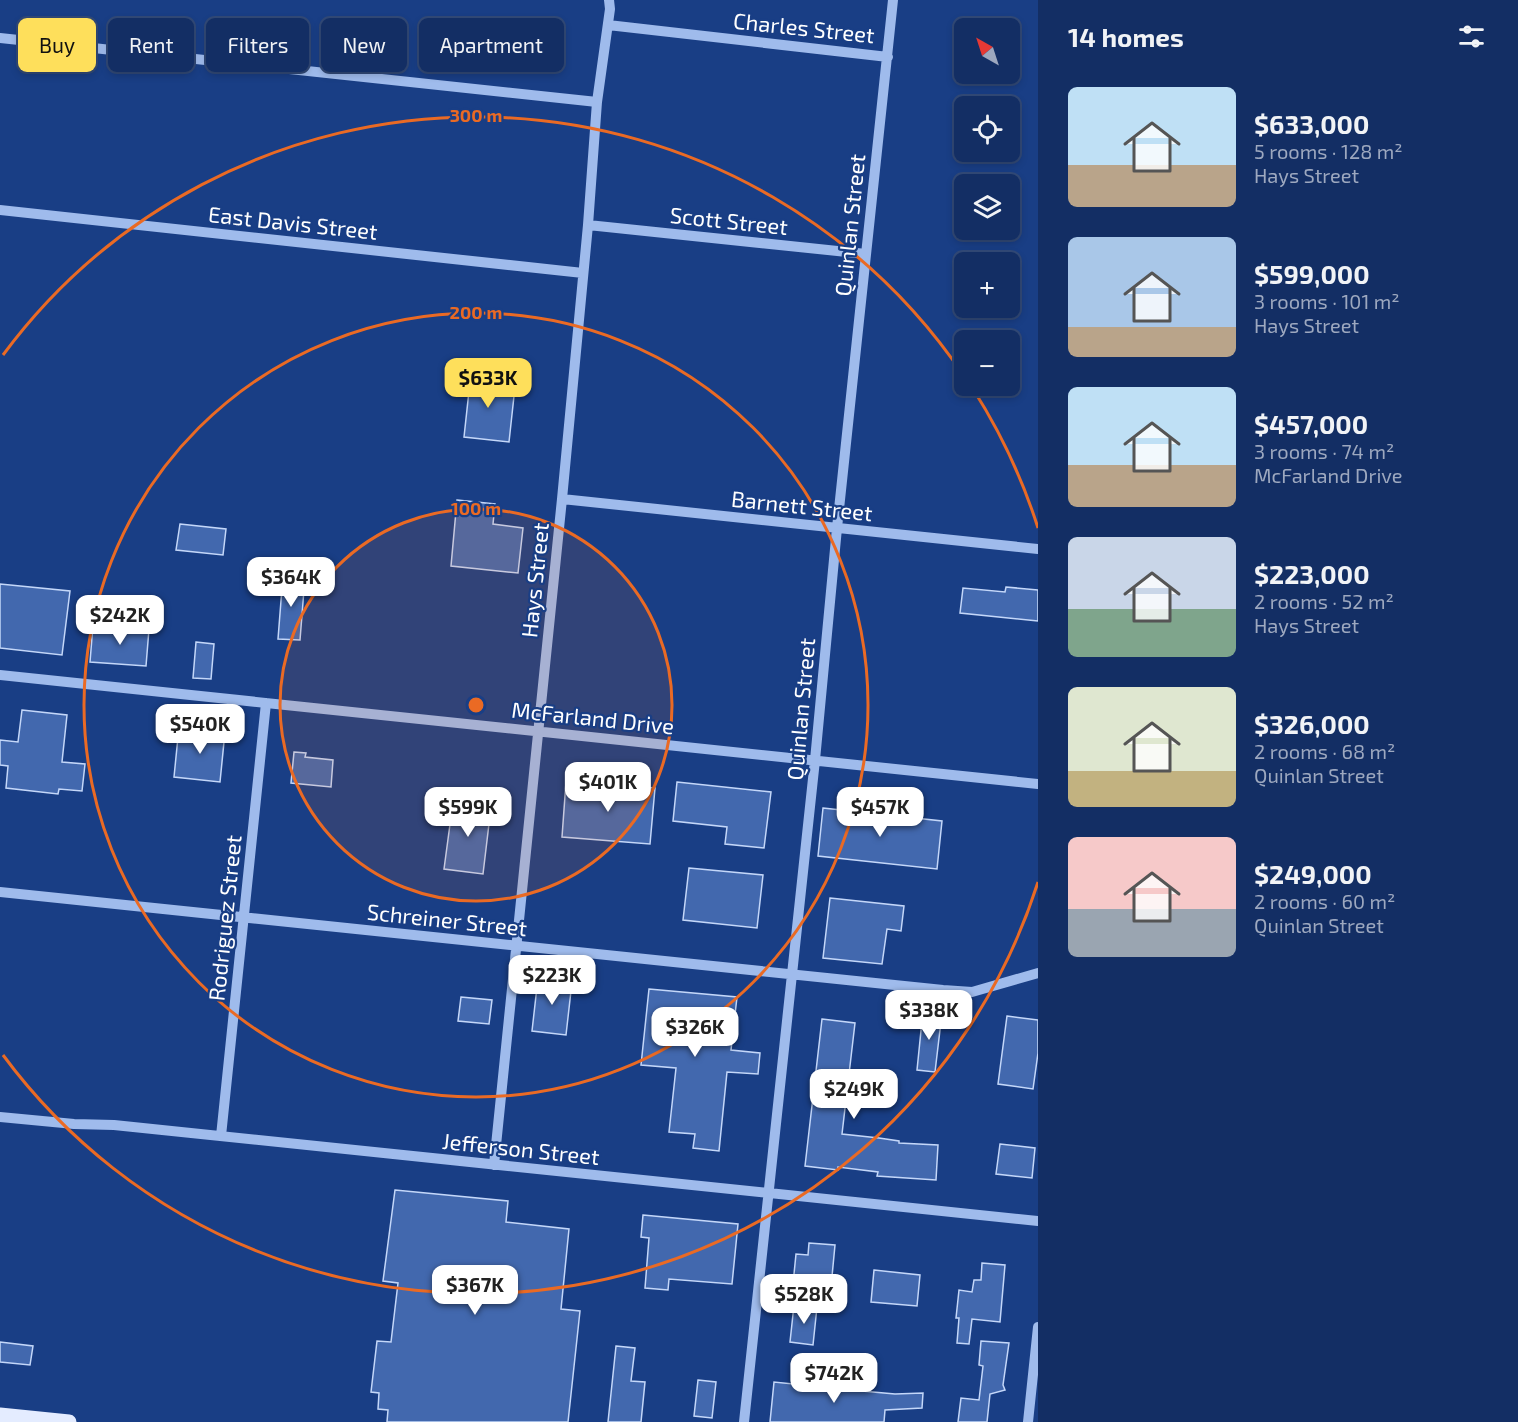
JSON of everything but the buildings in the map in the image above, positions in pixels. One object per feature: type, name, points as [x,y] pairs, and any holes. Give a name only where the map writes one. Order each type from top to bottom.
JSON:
[{"type":"main road","points":[[0,1415],[69,1422]]},
{"type":"street","name":"Hays Street","points":[[494,1165],[562,499],[588,225],[597,102],[610,9],[609,0]]},
{"type":"street","name":"Quinlan Street","points":[[744,1422],[893,0]]},
{"type":"street","name":"Charles Street","points":[[608,25],[888,57]]},
{"type":"street","points":[[0,38],[597,102]]},
{"type":"street","name":"East Davis Street","points":[[0,210],[583,273]]},
{"type":"street","name":"Scott Street","points":[[588,225],[866,254]]},
{"type":"street","name":"Barnett Street","points":[[562,499],[1038,549]]},
{"type":"street","name":"McFarland Drive","points":[[0,675],[1038,784]]},
{"type":"street","name":"Rodriguez Street","points":[[221,1136],[266,703]]},
{"type":"street","name":"Schreiner Street","points":[[0,892],[792,976],[972,992],[1037,975]]},
{"type":"street","name":"Jefferson Street","points":[[0,1117],[114,1125],[510,1168],[1038,1221]]},
{"type":"street","points":[[1028,1422],[1038,1327]]}]
